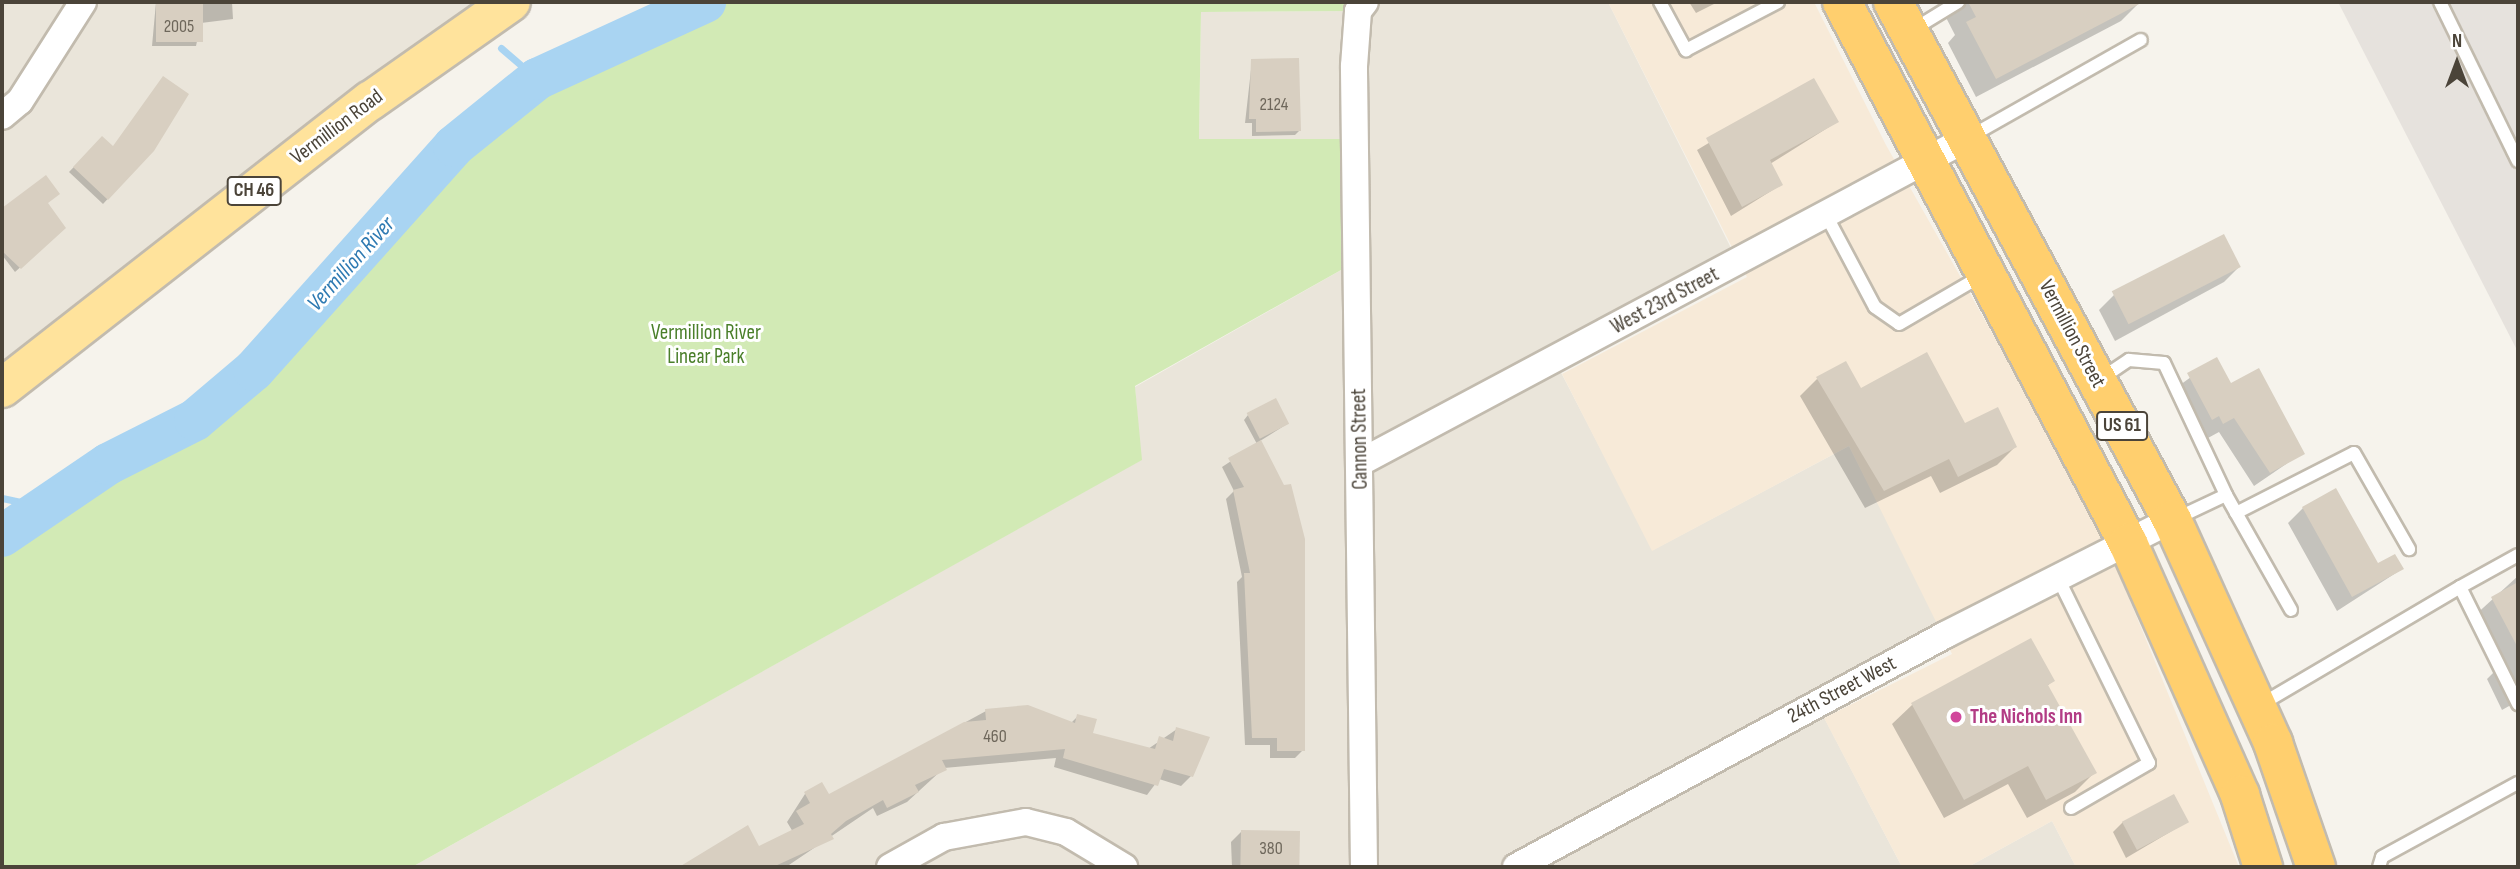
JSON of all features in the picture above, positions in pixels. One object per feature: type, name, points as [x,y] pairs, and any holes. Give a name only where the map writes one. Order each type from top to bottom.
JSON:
[{"type":"highway","name":"US 61","points":[[1842,2],[2128,543],[2240,795],[2263,867]]},
{"type":"highway","name":"Vermillion Street","points":[[1901,17],[2172,520],[2257,707],[2316,867]]},
{"type":"main road","name":"Vermillion Road","points":[[2,388],[370,102],[506,3]]},
{"type":"street","points":[[2,116],[20,101],[83,2]]},
{"type":"street","name":"Cannon Street","points":[[1361,6],[1360,462],[1364,867]]},
{"type":"street","name":"West 23rd Street","points":[[1360,462],[1968,138]]},
{"type":"street","name":"24th Street West","points":[[1517,867],[2058,578],[2172,520]]},
{"type":"street","points":[[890,867],[944,837],[1026,822],[1066,832],[1124,867]]},
{"type":"lane","points":[[1660,2],[1686,50],[1778,2]]},
{"type":"lane","points":[[1901,17],[1958,2]]},
{"type":"lane","points":[[2440,2],[2518,161]]},
{"type":"lane","points":[[1968,138],[2141,40]]},
{"type":"lane","points":[[1826,215],[1875,307],[1899,324],[1987,274]]},
{"type":"lane","points":[[2098,381],[2129,360],[2164,363],[2226,495],[2291,610]]},
{"type":"lane","points":[[2236,513],[2354,453],[2409,549]]},
{"type":"lane","points":[[2172,520],[2226,495]]},
{"type":"lane","points":[[2257,707],[2518,555]]},
{"type":"lane","points":[[2058,578],[2149,763],[2071,808]]},
{"type":"lane","points":[[2460,587],[2518,704]]},
{"type":"lane","points":[[2379,867],[2382,858],[2518,783]]},
{"type":"shaded area","points":[[2,2],[511,2],[2,388]]},
{"type":"shaded area","points":[[1365,2],[1608,2],[1738,262],[1554,359],[1653,550],[1849,446],[1945,635],[1817,704],[1902,867],[412,867],[1141,460],[1135,387],[1357,261],[1355,139],[1199,139],[1201,12],[1357,11]]},
{"type":"shaded area","points":[[1608,2],[1814,2],[1886,145],[2095,515],[2239,867],[2076,867],[2052,821],[1968,867],[1902,867],[1824,718],[1952,654],[1849,446],[1652,551],[1562,374],[1747,277]]},
{"type":"shaded area","points":[[2338,2],[2518,2],[2518,352]]},
{"type":"shaded area","points":[[2052,821],[2076,867],[1968,867]]},
{"type":"green space","name":"Vermillion River Linear Park","points":[[705,2],[1342,2],[1358,11],[1201,12],[1199,139],[1355,139],[1357,261],[1135,386],[1142,460],[412,867],[2,867],[2,536],[108,464],[195,420],[254,370],[454,146],[537,79]]},
{"type":"building","points":[[156,2],[203,2],[203,42],[156,42]]},
{"type":"building","points":[[1968,2],[2143,2],[1996,79],[1966,22],[1976,17]]},
{"type":"building","points":[[1299,58],[1301,131],[1256,132],[1256,119],[1249,119],[1251,59]]},
{"type":"building","points":[[163,76],[189,94],[154,151],[108,200],[73,167],[102,136],[113,146]]},
{"type":"building","points":[[1814,78],[1839,122],[1770,160],[1783,185],[1742,207],[1706,138]]},
{"type":"building","points":[[46,175],[60,194],[48,203],[66,228],[21,269],[2,251],[2,208]]},
{"type":"building","points":[[2224,234],[2241,267],[2129,324],[2112,291]]},
{"type":"building","points":[[1927,352],[1965,423],[1998,407],[2017,447],[1958,477],[1949,459],[1884,491],[1816,377],[1846,361],[1861,388]]},
{"type":"building","points":[[2217,357],[2231,383],[2259,368],[2305,454],[2270,473],[2234,418],[2223,424],[2219,416],[2212,420],[2187,373]]},
{"type":"building","points":[[1276,398],[1289,424],[1260,439],[1247,413]]},
{"type":"building","points":[[1261,440],[1284,485],[1291,484],[1305,539],[1305,751],[1277,751],[1277,738],[1252,738],[1244,573],[1250,573],[1233,490],[1244,487],[1228,458]]},
{"type":"building","points":[[2336,488],[2378,563],[2395,554],[2404,569],[2352,597],[2302,507]]},
{"type":"building","points":[[2518,582],[2518,648],[2491,597]]},
{"type":"building","name":"The Nichols Inn","points":[[2031,638],[2055,681],[2048,685],[2097,773],[2046,800],[2028,766],[1964,800],[1911,703]]},
{"type":"building","points":[[1028,705],[1075,723],[1077,714],[1097,719],[1093,733],[1155,749],[1159,736],[1173,741],[1176,727],[1210,737],[1193,777],[1164,769],[1158,786],[1063,758],[1065,749],[942,760],[947,770],[915,785],[919,792],[887,808],[883,800],[846,821],[831,834],[834,839],[773,867],[679,867],[748,825],[759,846],[804,824],[796,811],[810,803],[804,792],[822,782],[829,794],[964,722],[986,720],[985,709]]},
{"type":"building","points":[[2174,794],[2189,822],[2137,850],[2122,822]]},
{"type":"building","points":[[1241,830],[1300,831],[1299,867],[1240,867]]},
{"type":"waterway","name":"Vermillion River","points":[[2,536],[108,464],[195,420],[254,370],[454,146],[537,79],[705,2]]},
{"type":"waterway","points":[[501,48],[537,79]]},
{"type":"waterway","points":[[2,498],[39,506]]},
{"type":"place","name":"The Nichols Inn","points":[[1956,717]]}]
